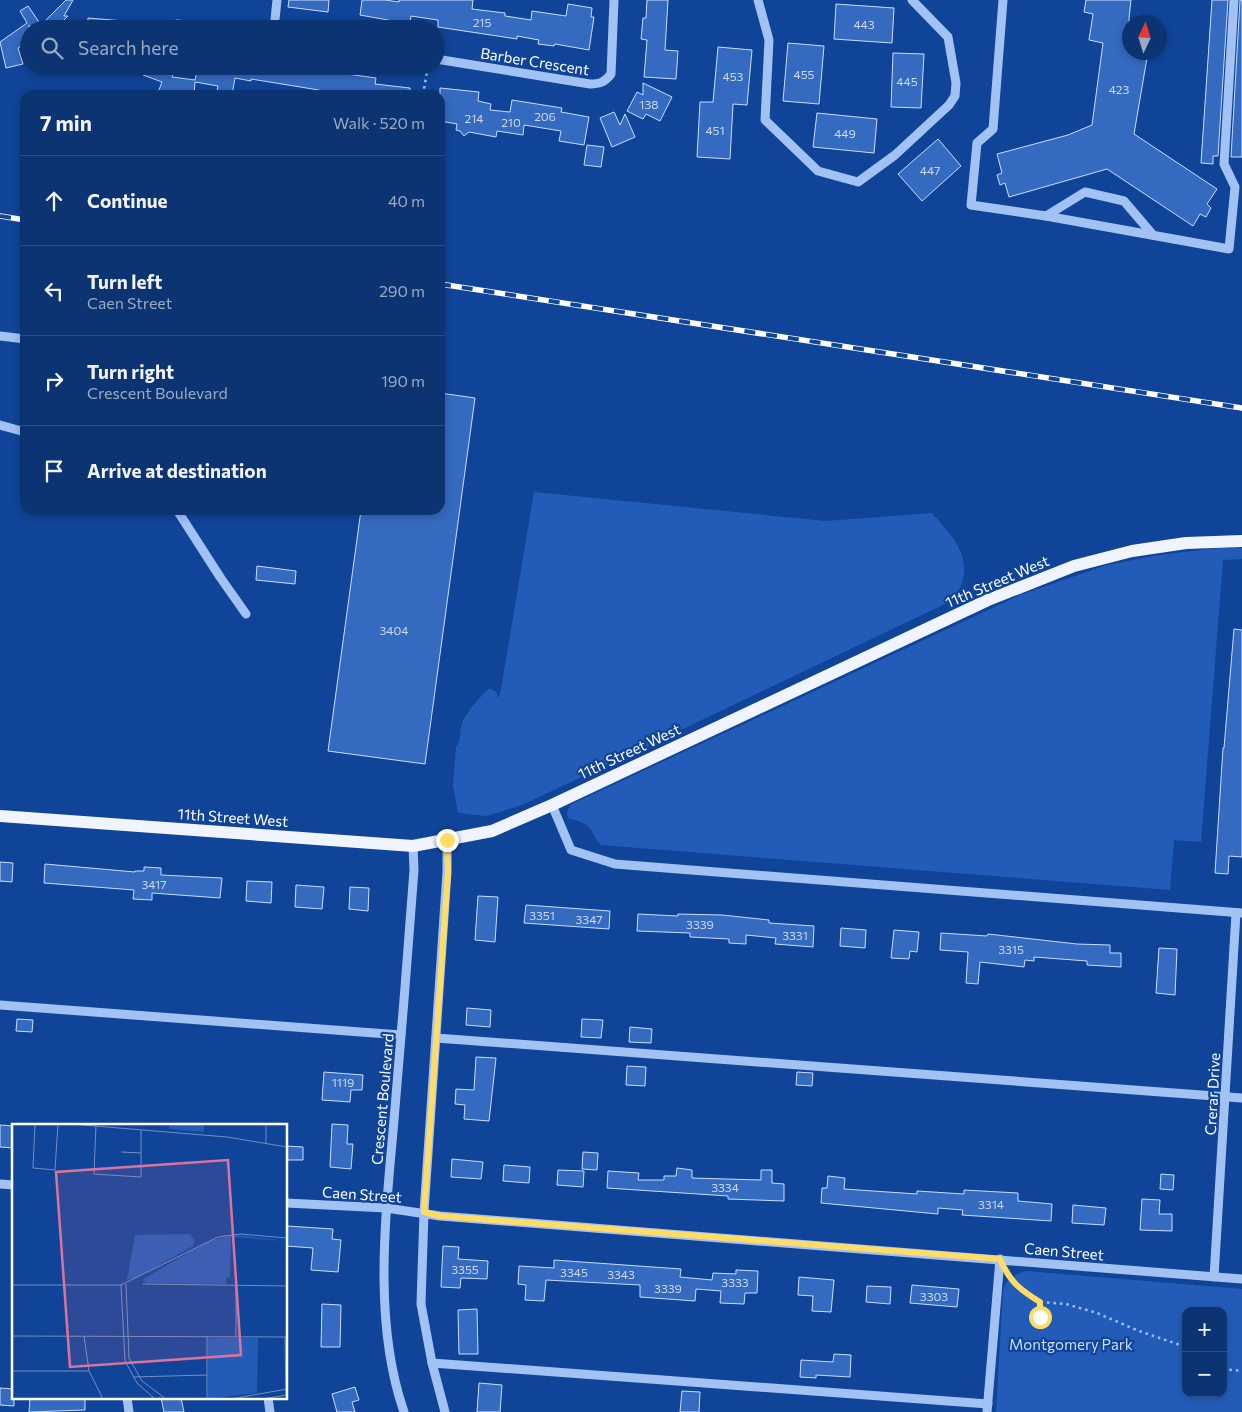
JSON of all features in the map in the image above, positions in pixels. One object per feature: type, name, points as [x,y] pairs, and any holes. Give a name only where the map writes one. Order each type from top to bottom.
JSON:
[{"type":"main road","name":"11th Street West","points":[[0,816],[413,846],[492,831],[552,805],[979,604],[1066,570],[1132,551],[1186,543],[1242,541]]},
{"type":"street","points":[[275,20],[277,0]]},
{"type":"street","name":"Barber Crescent","points":[[445,60],[599,84],[606,81],[611,74],[614,0]]},
{"type":"street","points":[[758,0],[769,40],[765,120],[818,171],[858,182],[895,155],[949,105],[954,96],[956,83],[948,37],[912,0]]},
{"type":"street","points":[[1003,0],[993,129],[977,143],[971,205],[1046,216],[1229,249],[1235,187],[1224,164],[1234,0]]},
{"type":"street","points":[[1046,216],[1085,192],[1124,201],[1153,235]]},
{"type":"street","points":[[0,336],[20,338]]},
{"type":"street","points":[[0,425],[20,431]]},
{"type":"street","points":[[180,515],[246,614]]},
{"type":"street","points":[[552,805],[571,850],[615,864],[1239,913]]},
{"type":"street","points":[[445,1412],[432,1363],[421,1304],[424,1212],[448,872],[447,840]]},
{"type":"street","name":"Crescent Boulevard","points":[[404,1412],[399,1398],[389,1347],[385,1313],[386,1208],[414,870],[413,846]]},
{"type":"street","name":"Crerar Drive","points":[[1214,1277],[1239,913]]},
{"type":"street","points":[[0,1006],[401,1035]]},
{"type":"street","points":[[436,1038],[1242,1098]]},
{"type":"street","name":"Caen Street","points":[[288,1203],[386,1208],[424,1212],[440,1216],[1242,1279]]},
{"type":"street","points":[[432,1363],[987,1408],[1000,1259]]},
{"type":"path","points":[[424,90],[427,75]]},
{"type":"path","points":[[1000,1259],[1008,1276],[1019,1287],[1040,1302],[1066,1304],[1089,1310],[1139,1331],[1182,1346]]},
{"type":"path","points":[[1040,1302],[1040,1317]]},
{"type":"path","points":[[1227,1369],[1242,1371]]},
{"type":"green space","points":[[534,492],[826,521],[932,513],[957,544],[964,562],[964,572],[959,590],[949,602],[524,804],[487,816],[465,814],[458,812],[453,786],[456,747],[462,723],[474,704],[490,688],[496,692],[498,698],[500,695]]},
{"type":"green space","points":[[1218,548],[1242,548],[1242,559],[1223,560],[1201,842],[1174,840],[1170,890],[601,845],[587,825],[568,818],[567,812],[570,805],[1020,595],[1107,565],[1159,555]]},
{"type":"green space","name":"Montgomery Park","points":[[1027,1271],[1242,1289],[1242,1412],[996,1412],[1003,1291],[1009,1280],[1015,1275]]},
{"type":"building","points":[[66,0],[73,0],[64,16],[68,16],[64,20],[46,20]]},
{"type":"building","points":[[289,0],[329,0],[328,12],[288,7]]},
{"type":"building","points":[[362,0],[399,2],[399,0],[473,0],[472,9],[505,13],[505,16],[531,20],[532,11],[566,16],[568,4],[592,8],[591,17],[594,17],[589,50],[555,44],[554,46],[538,44],[539,40],[517,36],[517,39],[445,28],[445,20],[411,16],[410,20],[388,20],[360,15]]},
{"type":"building","points":[[647,0],[668,0],[665,50],[678,51],[676,79],[644,77],[647,40],[641,39],[643,18],[646,18]]},
{"type":"building","points":[[1086,0],[1131,0],[1129,15],[1122,15],[1122,60],[1147,60],[1134,134],[1217,189],[1207,204],[1211,208],[1206,217],[1200,214],[1193,226],[1107,169],[1009,197],[1005,183],[1000,185],[997,175],[1002,173],[997,154],[1068,135],[1092,125],[1103,43],[1089,40],[1093,14],[1084,12]]},
{"type":"building","points":[[1212,0],[1228,0],[1218,156],[1213,156],[1213,164],[1201,163]]},
{"type":"building","points":[[1240,0],[1242,0],[1242,157],[1231,157]]},
{"type":"building","points":[[836,4],[894,8],[892,43],[834,39]]},
{"type":"building","points":[[28,6],[38,20],[25,20],[20,11]]},
{"type":"building","points":[[88,18],[112,20],[88,20]]},
{"type":"building","points":[[20,28],[20,47],[18,48],[20,65],[6,68],[0,42]]},
{"type":"building","points":[[788,43],[824,46],[819,104],[783,101]]},
{"type":"building","points":[[718,47],[752,50],[747,105],[733,104],[730,159],[697,157],[700,102],[713,102]]},
{"type":"building","points":[[893,53],[924,54],[921,108],[891,107]]},
{"type":"building","points":[[143,75],[173,75],[172,77],[195,80],[196,75],[354,75],[376,78],[375,84],[410,88],[410,90],[319,90],[235,78],[233,90],[217,90],[218,86],[195,82],[194,90],[159,90],[162,82]]},
{"type":"building","points":[[643,83],[672,97],[660,121],[646,114],[643,119],[627,111],[637,92],[643,95]]},
{"type":"building","points":[[440,88],[479,92],[478,101],[491,104],[490,110],[510,112],[512,100],[562,108],[561,112],[589,117],[584,145],[559,141],[561,131],[524,125],[523,135],[497,131],[496,137],[469,132],[464,136],[460,131],[456,130],[457,124],[445,122],[445,90],[440,90]]},
{"type":"building","points":[[614,112],[620,125],[625,114],[635,137],[612,147],[600,118]]},
{"type":"building","points":[[817,113],[877,119],[874,153],[813,147]]},
{"type":"building","points":[[938,139],[961,166],[922,201],[898,174]]},
{"type":"building","points":[[587,145],[604,147],[601,167],[584,165]]},
{"type":"building","points":[[445,394],[475,398],[425,764],[328,751],[360,515],[445,515]]},
{"type":"building","points":[[257,566],[296,571],[295,584],[256,580]]},
{"type":"building","points":[[1234,629],[1242,630],[1242,857],[1229,856],[1228,874],[1215,873],[1223,748]]},
{"type":"building","points":[[0,862],[13,863],[12,882],[0,881]]},
{"type":"building","points":[[45,864],[135,872],[144,871],[144,867],[161,868],[161,875],[222,878],[220,898],[152,893],[152,900],[133,899],[134,890],[44,883]]},
{"type":"building","points":[[247,881],[272,882],[271,903],[246,901]]},
{"type":"building","points":[[296,885],[324,887],[322,909],[295,907]]},
{"type":"building","points":[[350,887],[369,888],[368,911],[349,909]]},
{"type":"building","points":[[478,896],[498,897],[495,942],[475,940]]},
{"type":"building","points":[[526,905],[610,911],[609,929],[524,923]]},
{"type":"building","points":[[638,914],[678,916],[678,914],[722,915],[769,920],[769,923],[814,926],[813,947],[775,944],[776,938],[746,935],[746,944],[729,943],[729,939],[690,937],[690,933],[637,931]]},
{"type":"building","points":[[841,928],[866,930],[865,948],[840,946]]},
{"type":"building","points":[[894,930],[919,932],[917,952],[910,951],[909,959],[891,958]]},
{"type":"building","points":[[941,933],[987,936],[988,934],[1077,944],[1110,945],[1110,953],[1121,953],[1121,967],[1087,965],[1087,961],[1034,957],[1034,961],[1025,960],[1024,967],[980,962],[978,984],[966,983],[968,952],[940,950]]},
{"type":"building","points":[[1159,948],[1177,949],[1175,995],[1156,993]]},
{"type":"building","points":[[467,1008],[491,1010],[490,1027],[466,1025]]},
{"type":"building","points":[[17,1019],[33,1020],[32,1032],[16,1031]]},
{"type":"building","points":[[582,1019],[603,1020],[601,1038],[581,1037]]},
{"type":"building","points":[[630,1027],[652,1029],[651,1043],[629,1042]]},
{"type":"building","points":[[476,1057],[496,1058],[489,1121],[464,1119],[465,1105],[455,1104],[456,1089],[474,1090]]},
{"type":"building","points":[[627,1066],[646,1067],[645,1086],[626,1085]]},
{"type":"building","points":[[324,1072],[363,1075],[362,1090],[351,1090],[350,1102],[322,1100]]},
{"type":"building","points":[[797,1072],[813,1073],[812,1086],[796,1085]]},
{"type":"building","points":[[332,1124],[348,1125],[347,1144],[353,1144],[351,1169],[330,1167]]},
{"type":"building","points":[[0,1125],[12,1126],[12,1148],[0,1147]]},
{"type":"building","points":[[288,1146],[303,1147],[303,1160],[288,1160]]},
{"type":"building","points":[[583,1152],[598,1153],[597,1170],[582,1169]]},
{"type":"building","points":[[452,1159],[483,1162],[481,1179],[451,1177]]},
{"type":"building","points":[[504,1165],[530,1167],[529,1183],[503,1181]]},
{"type":"building","points":[[677,1168],[692,1170],[692,1178],[761,1180],[761,1170],[772,1170],[772,1183],[784,1184],[784,1201],[728,1199],[728,1196],[607,1188],[608,1171],[639,1173],[638,1180],[664,1180],[664,1176],[676,1176]]},
{"type":"building","points":[[558,1170],[584,1171],[583,1187],[557,1185]]},
{"type":"building","points":[[1161,1174],[1174,1175],[1173,1190],[1160,1189]]},
{"type":"building","points":[[828,1176],[845,1178],[844,1189],[917,1194],[917,1191],[964,1194],[964,1190],[1018,1193],[1018,1201],[1052,1204],[1051,1221],[962,1215],[963,1210],[938,1208],[938,1214],[821,1203],[822,1188],[827,1188]]},
{"type":"building","points":[[1142,1199],[1160,1200],[1159,1214],[1172,1214],[1172,1231],[1140,1230]]},
{"type":"building","points":[[1073,1205],[1106,1208],[1104,1225],[1072,1223]]},
{"type":"building","points":[[288,1226],[333,1229],[332,1239],[341,1240],[338,1272],[311,1270],[313,1248],[288,1246]]},
{"type":"building","points":[[443,1246],[459,1247],[458,1259],[488,1261],[487,1279],[461,1278],[460,1288],[441,1287]]},
{"type":"building","points":[[554,1260],[681,1269],[680,1277],[712,1280],[713,1273],[736,1274],[736,1270],[758,1271],[757,1293],[745,1293],[744,1304],[720,1303],[721,1291],[696,1289],[695,1301],[640,1297],[640,1285],[546,1280],[544,1301],[525,1300],[526,1285],[518,1284],[519,1266],[554,1268]]},
{"type":"building","points":[[799,1277],[834,1280],[831,1312],[812,1311],[813,1296],[798,1295]]},
{"type":"building","points":[[912,1285],[959,1289],[957,1307],[910,1303]]},
{"type":"building","points":[[867,1286],[891,1287],[890,1304],[866,1302]]},
{"type":"building","points":[[322,1304],[341,1305],[340,1347],[321,1347]]},
{"type":"building","points":[[477,1309],[478,1354],[459,1354],[458,1310]]},
{"type":"building","points":[[834,1354],[851,1355],[850,1377],[816,1375],[816,1378],[800,1377],[801,1360],[833,1362]]},
{"type":"building","points":[[479,1383],[502,1385],[500,1412],[477,1412]]},
{"type":"building","points":[[355,1387],[359,1400],[352,1402],[355,1412],[337,1412],[332,1394]]},
{"type":"building","points":[[0,1388],[12,1389],[14,1406],[0,1405]]},
{"type":"building","points":[[682,1391],[700,1392],[699,1412],[680,1412]]},
{"type":"building","points":[[30,1400],[85,1400],[85,1410],[29,1412]]},
{"type":"building","points":[[161,1400],[181,1400],[184,1412],[164,1412]]},
{"type":"railway","points":[[0,216],[20,219]]},
{"type":"railway","points":[[445,285],[1242,408]]},
{"type":"route","points":[[447,840],[448,872],[424,1212],[440,1216],[1000,1259],[1008,1276],[1019,1287],[1040,1302],[1040,1317]]}]
